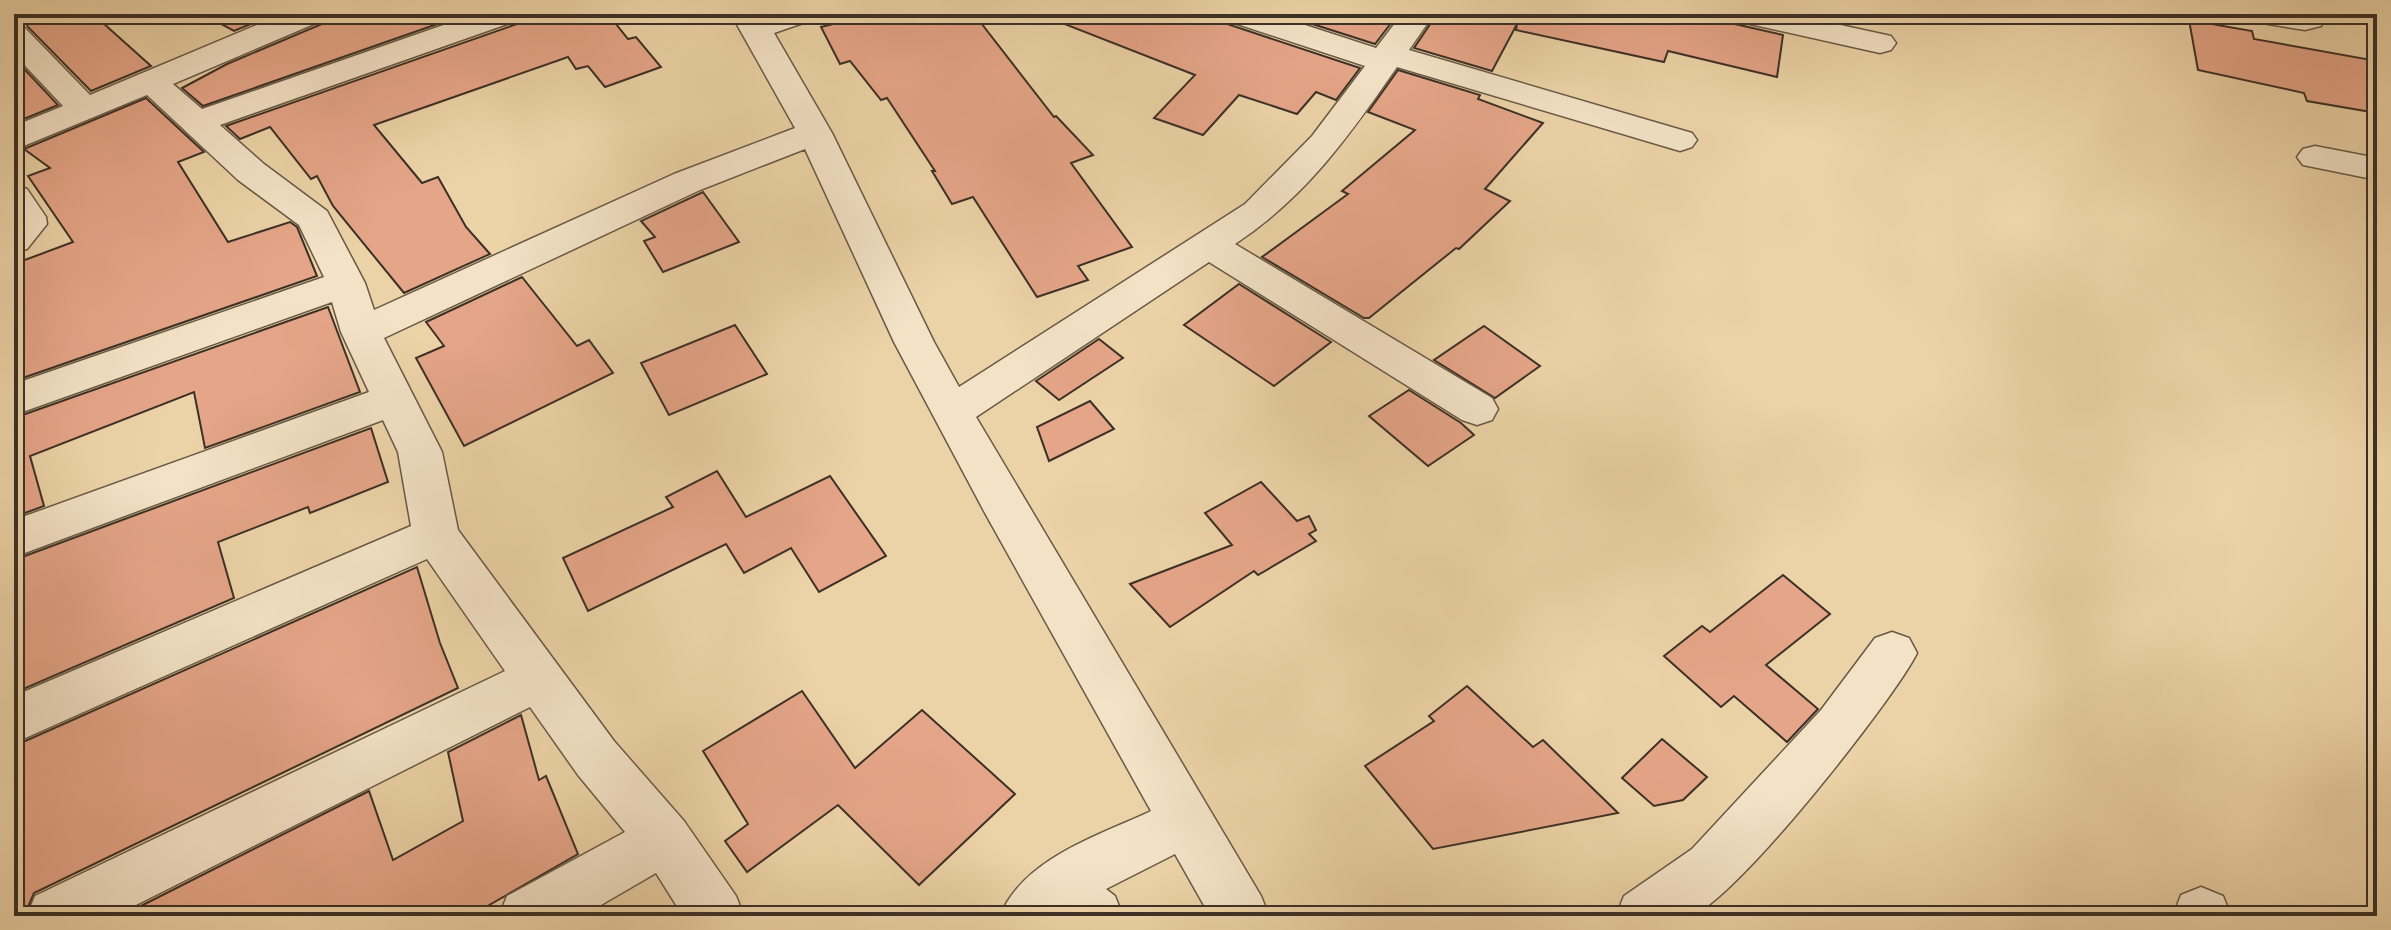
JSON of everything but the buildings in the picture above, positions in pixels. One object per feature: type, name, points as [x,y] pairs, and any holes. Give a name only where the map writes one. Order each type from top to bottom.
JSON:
[{"type":"street","points":[[14,139],[153,83],[310,14]]},
{"type":"street","points":[[194,123],[505,14]]},
{"type":"street","points":[[798,14],[751,21],[815,133],[914,342],[952,412],[1241,916]]},
{"type":"street","points":[[1239,14],[1680,140]]},
{"type":"street","points":[[952,412],[1258,212],[1287,187],[1349,110],[1418,14]]},
{"type":"street","points":[[1747,14],[1880,43]]},
{"type":"street","points":[[2261,14],[2302,21],[2310,19],[2313,14]]},
{"type":"street","points":[[14,35],[85,109]]},
{"type":"street","points":[[153,83],[251,172],[314,219],[346,283],[361,332],[420,452],[436,535],[596,758],[665,839],[716,916]]},
{"type":"street","points":[[361,332],[687,182],[815,133]]},
{"type":"street","points":[[2315,157],[2377,169]]},
{"type":"street","points":[[14,197],[28,224],[14,240]]},
{"type":"street","points":[[1207,244],[1477,409]]},
{"type":"street","points":[[14,400],[346,283]]},
{"type":"street","points":[[14,539],[395,399]]},
{"type":"street","points":[[14,720],[436,535]]},
{"type":"street","points":[[1644,916],[1712,868],[1839,726],[1892,653]]},
{"type":"street","points":[[55,916],[540,678]]},
{"type":"street","points":[[1030,916],[1070,878],[1185,822]]},
{"type":"street","points":[[527,916],[665,839]]},
{"type":"street","points":[[1030,916],[1059,901],[1068,900],[1085,906],[1095,916]]}]
